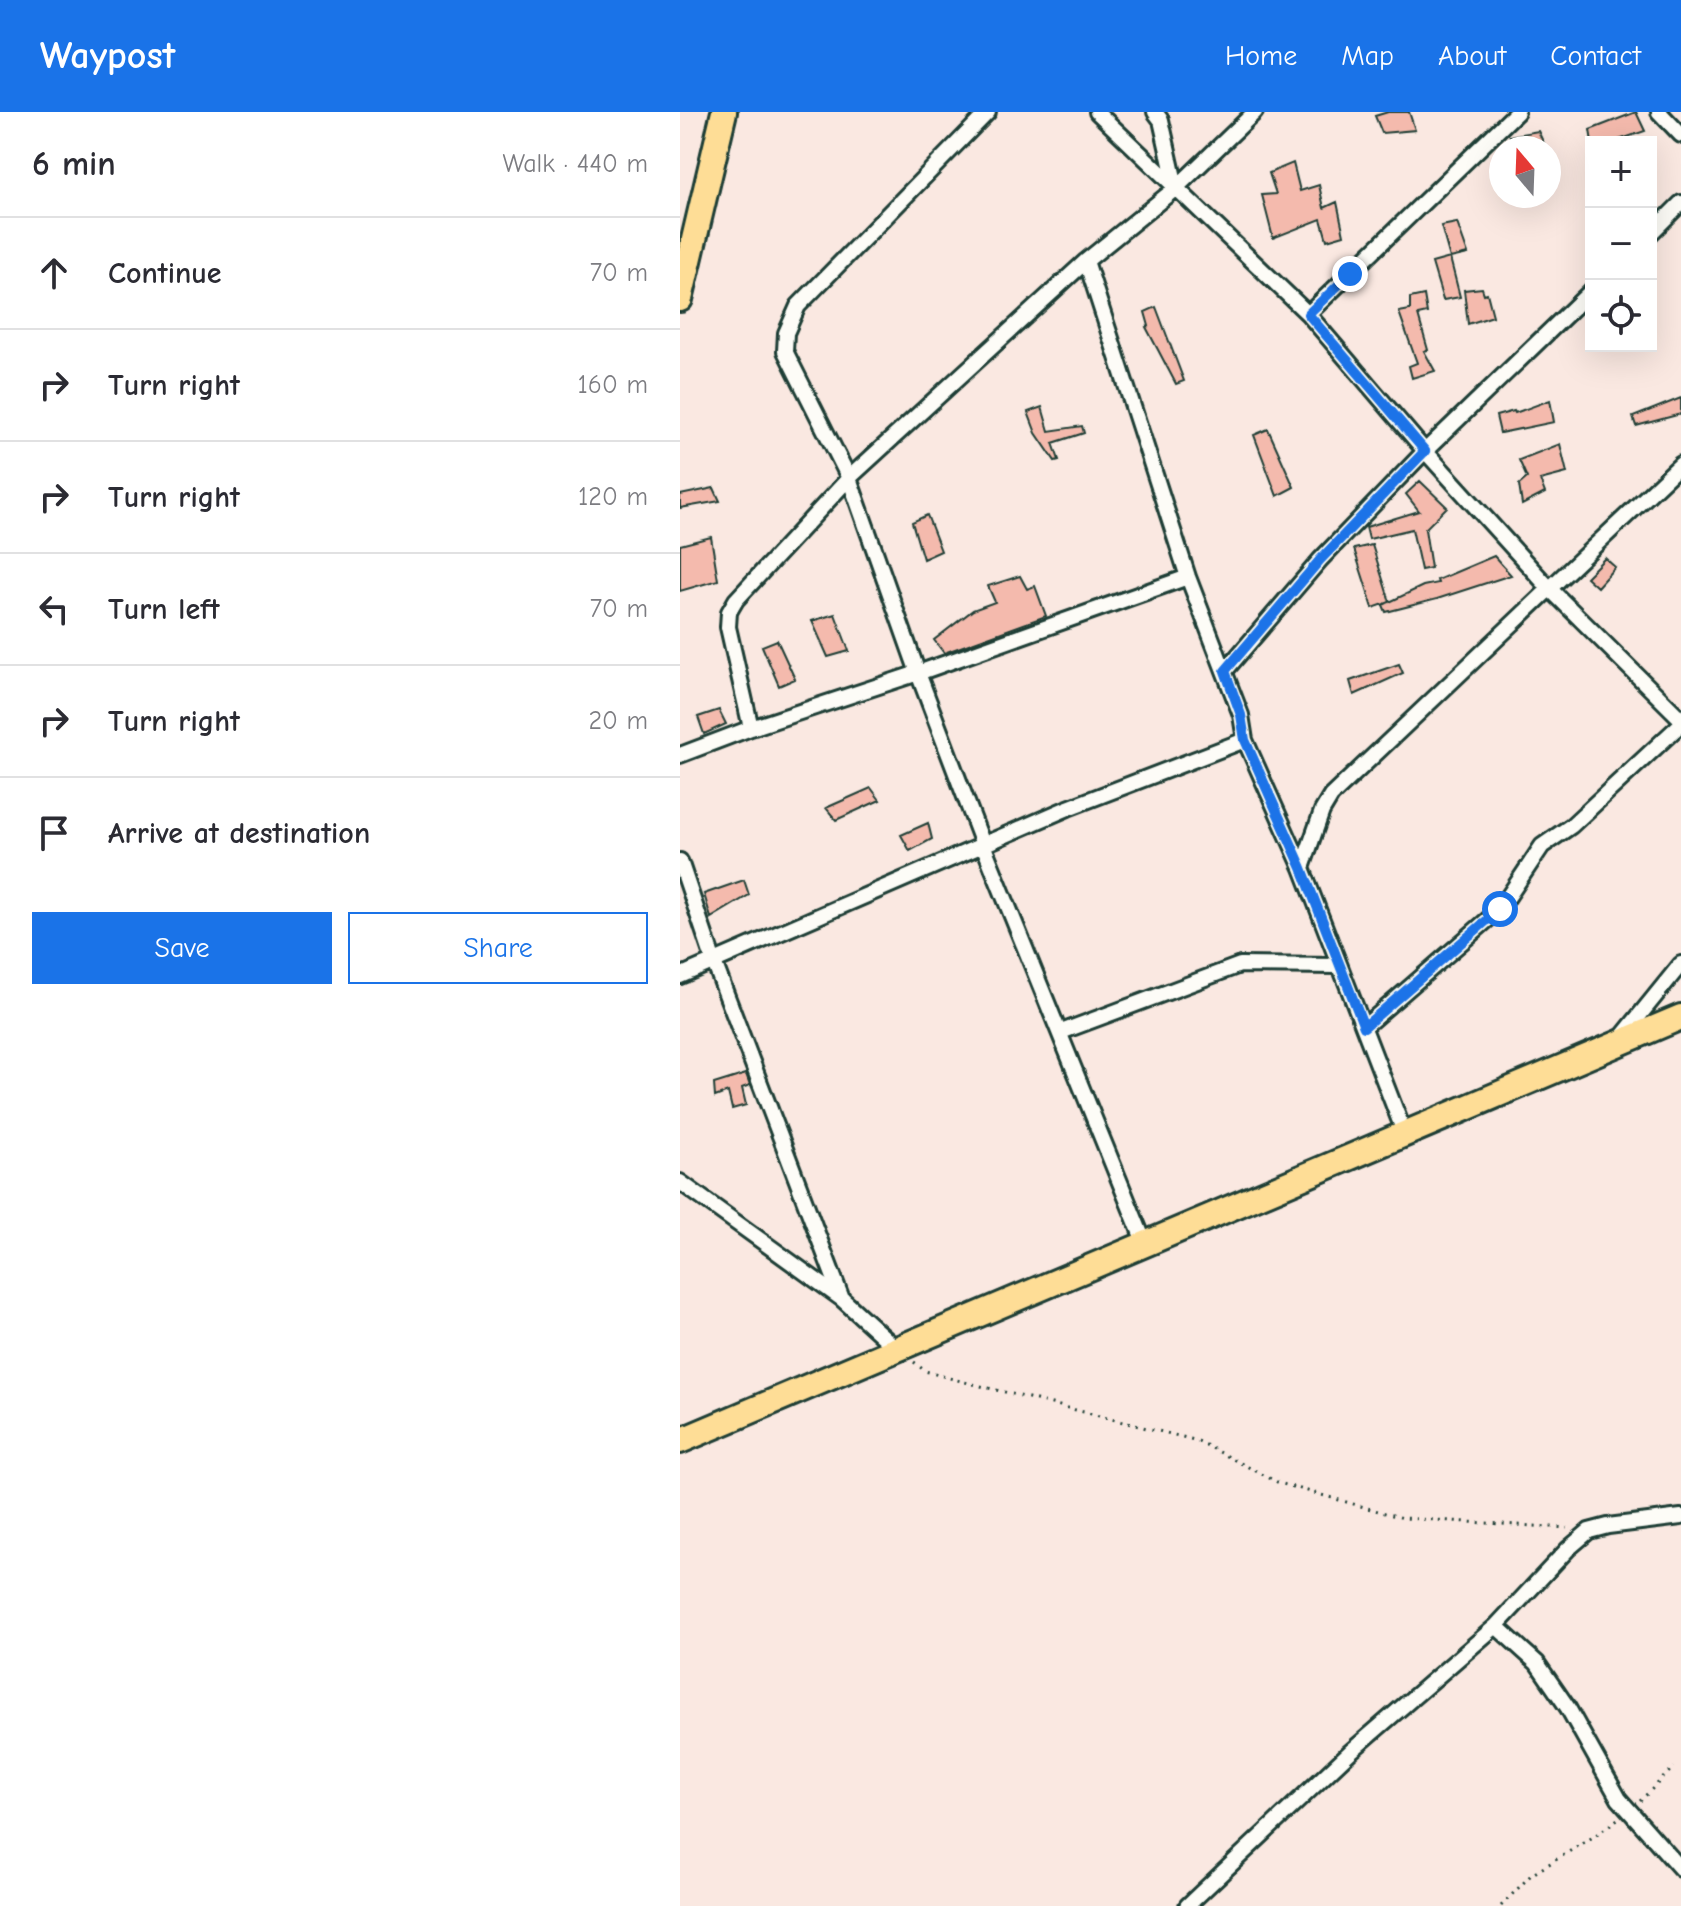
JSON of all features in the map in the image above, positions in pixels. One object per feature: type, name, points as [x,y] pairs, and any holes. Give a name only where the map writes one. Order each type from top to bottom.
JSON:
[{"type":"highway","points":[[680,299],[724,112]]},
{"type":"highway","points":[[680,1441],[1681,1017]]},
{"type":"street","points":[[988,112],[798,306],[786,333],[785,351],[849,478],[984,847],[1145,1244]]},
{"type":"street","points":[[1097,112],[1308,314],[1425,451],[1550,589],[1681,722],[1571,826],[1542,846],[1500,909],[1364,1027]]},
{"type":"street","points":[[1155,112],[1161,120],[1176,188]]},
{"type":"street","points":[[751,728],[728,627],[729,612],[736,600],[849,478],[1086,261],[1176,188],[1255,112]]},
{"type":"street","points":[[1308,314],[1517,112]]},
{"type":"street","points":[[1659,112],[1681,135]]},
{"type":"street","points":[[1657,227],[1681,203]]},
{"type":"street","points":[[1086,261],[1188,577],[1241,715],[1245,740],[1302,868],[1404,1132]]},
{"type":"street","points":[[1225,671],[1320,560],[1425,451],[1585,297]]},
{"type":"street","points":[[1302,868],[1322,811],[1331,796],[1681,464]]},
{"type":"street","points":[[680,755],[1188,577]]},
{"type":"street","points":[[680,976],[1082,802],[1245,740]]},
{"type":"street","points":[[680,861],[714,962],[842,1299]]},
{"type":"street","points":[[1618,1042],[1681,964]]},
{"type":"street","points":[[1061,1032],[1240,965],[1340,966]]},
{"type":"street","points":[[680,1182],[842,1299],[898,1350]]},
{"type":"street","points":[[1187,1906],[1350,1752],[1496,1626],[1568,1549],[1589,1531],[1681,1517]]},
{"type":"street","points":[[1496,1626],[1537,1663],[1568,1708],[1619,1799],[1681,1869]]},
{"type":"path","points":[[898,1350],[925,1371],[1198,1441],[1279,1483],[1329,1499],[1403,1518],[1589,1531]]},
{"type":"path","points":[[1501,1906],[1531,1875],[1553,1860]]},
{"type":"building","points":[[1388,112],[1409,112],[1415,130],[1382,133],[1375,116]]},
{"type":"building","points":[[1636,112],[1645,131],[1630,136],[1591,136],[1590,130]]},
{"type":"building","points":[[1538,131],[1540,136],[1510,136]]},
{"type":"building","points":[[1293,163],[1300,191],[1319,185],[1324,208],[1337,202],[1344,235],[1327,240],[1321,219],[1273,238],[1262,195],[1276,194],[1269,173]]},
{"type":"building","points":[[1457,223],[1468,254],[1450,258],[1441,226]]},
{"type":"building","points":[[1450,258],[1460,297],[1443,300],[1432,263]]},
{"type":"building","points":[[1482,288],[1484,294],[1487,293],[1493,316],[1468,324],[1464,290]]},
{"type":"building","points":[[1424,295],[1427,313],[1418,315],[1428,350],[1424,351],[1435,371],[1412,378],[1409,366],[1417,363],[1399,312],[1410,310],[1410,298]]},
{"type":"building","points":[[1156,307],[1184,381],[1176,384],[1146,327],[1149,326],[1145,312]]},
{"type":"building","points":[[1681,398],[1681,414],[1636,426],[1633,417]]},
{"type":"building","points":[[1550,400],[1554,422],[1500,433],[1496,416],[1515,413]]},
{"type":"building","points":[[1042,407],[1049,431],[1082,426],[1084,433],[1053,443],[1059,460],[1055,461],[1036,433],[1028,412]]},
{"type":"building","points":[[1268,429],[1294,487],[1277,496],[1254,435]]},
{"type":"building","points":[[1560,444],[1567,473],[1540,480],[1545,493],[1522,505],[1519,485],[1527,478],[1519,460]]},
{"type":"building","points":[[1420,481],[1447,507],[1425,529],[1431,568],[1421,570],[1412,529],[1369,539],[1366,527],[1419,511],[1406,494]]},
{"type":"building","points":[[714,488],[720,501],[680,508],[680,495]]},
{"type":"building","points":[[927,515],[941,551],[923,559],[912,522]]},
{"type":"building","points":[[711,537],[718,580],[680,591],[680,545]]},
{"type":"building","points":[[1372,545],[1390,602],[1373,608],[1354,549]]},
{"type":"building","points":[[1494,556],[1511,575],[1386,612],[1383,605]]},
{"type":"building","points":[[1605,558],[1615,567],[1597,587],[1586,577]]},
{"type":"building","points":[[1020,576],[1027,589],[1035,586],[1046,616],[944,653],[934,640],[973,610],[995,602],[988,586]]},
{"type":"building","points":[[835,614],[849,651],[828,657],[812,621]]},
{"type":"building","points":[[777,640],[795,679],[779,686],[762,646]]},
{"type":"building","points":[[1399,664],[1403,673],[1354,695],[1350,681]]},
{"type":"building","points":[[719,710],[726,724],[704,734],[698,717]]},
{"type":"building","points":[[871,788],[880,800],[836,820],[826,808]]},
{"type":"building","points":[[928,823],[932,839],[910,851],[901,835]]},
{"type":"building","points":[[744,880],[749,895],[711,918],[704,894]]},
{"type":"building","points":[[746,1074],[750,1085],[742,1088],[746,1105],[732,1109],[728,1092],[715,1097],[714,1084]]},
{"type":"route","points":[[1350,274],[1308,314],[1425,451],[1320,560],[1225,671],[1241,715],[1245,740],[1302,868],[1364,1027],[1500,909]]}]
